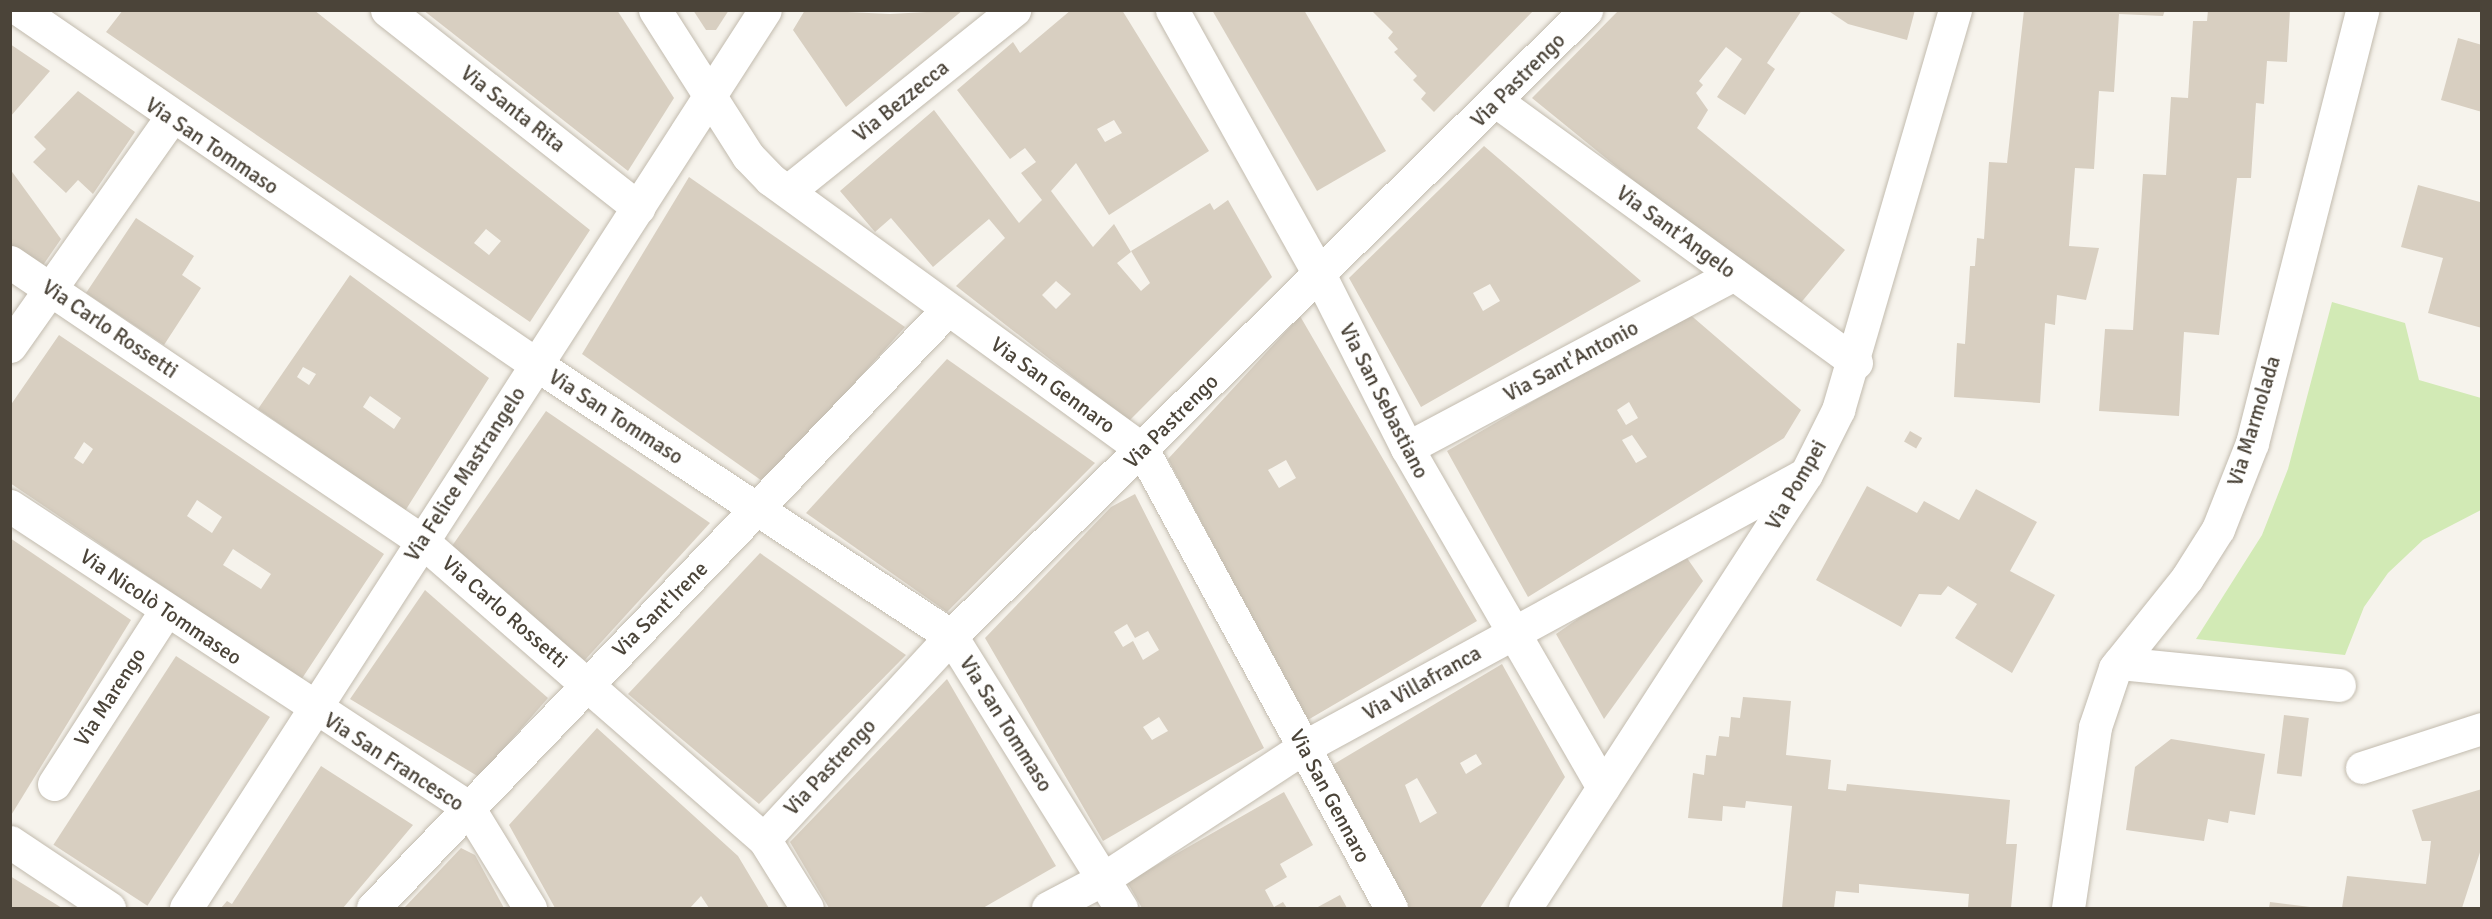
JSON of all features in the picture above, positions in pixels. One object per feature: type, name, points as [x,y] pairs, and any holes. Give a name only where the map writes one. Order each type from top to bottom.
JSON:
[{"type":"street","name":"Via San Tommaso","points":[[20,10],[170,119],[757,511],[951,636],[1121,909]]},
{"type":"street","name":"Via Santa Rita","points":[[387,10],[639,208]]},
{"type":"street","name":"Via San Gennaro","points":[[655,10],[748,156],[789,191],[947,310],[1142,449],[1391,909]]},
{"type":"street","name":"Via Felice Mastrangelo","points":[[186,909],[312,709],[711,97],[765,10]]},
{"type":"street","name":"Via Bezzecca","points":[[789,191],[1014,10]]},
{"type":"street","name":"Via San Sebastiano","points":[[1172,10],[1319,274],[1407,448],[1603,788]]},
{"type":"street","name":"Via Pastrengo","points":[[764,838],[951,636],[1586,10]]},
{"type":"street","name":"Via Pompei","points":[[1525,909],[1806,474],[1856,363],[1955,10]]},
{"type":"street","name":"Via Marmolada","points":[[2068,909],[2095,727],[2119,663],[2187,578],[2218,529],[2252,443],[2362,10]]},
{"type":"street","name":"Via Sant'Angelo","points":[[1496,101],[1856,363]]},
{"type":"street","points":[[10,346],[170,119]]},
{"type":"street","name":"Via Carlo Rossetti","points":[[10,262],[422,541],[764,838],[807,909]]},
{"type":"street","name":"Via Sant'Antonio","points":[[1407,448],[1734,274]]},
{"type":"street","name":"Via Sant'Irene","points":[[373,909],[468,807],[757,511],[947,310]]},
{"type":"street","name":"Via Villafranca","points":[[1048,909],[1103,879],[1304,747],[1806,474]]},
{"type":"street","name":"Via Nicolò Tommaseo","points":[[10,506],[312,709]]},
{"type":"street","name":"Via Marengo","points":[[54,784],[166,610]]},
{"type":"street","points":[[2119,663],[2339,684]]},
{"type":"street","name":"Via San Francesco","points":[[312,709],[468,807],[530,909]]},
{"type":"street","points":[[2362,768],[2481,729]]},
{"type":"street","points":[[10,842],[109,909]]},
{"type":"green space","points":[[2332,302],[2405,323],[2419,380],[2481,398],[2481,510],[2423,540],[2388,573],[2364,607],[2345,655],[2196,639],[2262,535],[2288,469]]},
{"type":"building","points":[[123,10],[314,10],[590,230],[530,322],[106,32]],"holes":[[[486,229],[501,241],[489,255],[474,243]]]},
{"type":"building","points":[[423,10],[617,10],[674,98],[628,171]]},
{"type":"building","points":[[693,10],[729,10],[716,30],[706,30]]},
{"type":"building","points":[[805,10],[890,14],[963,10],[846,107],[793,30]]},
{"type":"building","points":[[1071,10],[1122,10],[1209,151],[1109,215],[1076,163],[1051,191],[1093,247],[1114,224],[1131,252],[1117,263],[1141,291],[1150,283],[1131,251],[1210,203],[1214,210],[1228,200],[1272,277],[1129,421],[956,286],[1005,238],[989,219],[933,267],[891,218],[875,232],[840,191],[934,110],[1019,223],[1042,200],[1021,173],[1036,162],[1025,148],[1010,159],[957,90],[1013,42],[1020,53]],"holes":[[[1114,120],[1122,133],[1105,142],[1097,129]],[[1056,281],[1071,294],[1056,309],[1042,295]]]},
{"type":"building","points":[[1212,10],[1304,10],[1386,151],[1317,191]]},
{"type":"building","points":[[1371,10],[1534,10],[1434,112],[1421,99],[1426,93],[1413,80],[1417,76],[1394,52],[1398,49],[1388,38],[1393,32]]},
{"type":"building","points":[[1619,10],[1802,10],[1767,63],[1775,69],[1745,115],[1717,97],[1742,59],[1726,47],[1699,81],[1703,85],[1696,93],[1708,110],[1697,128],[1845,250],[1794,311],[1532,98]]},
{"type":"building","points":[[1827,10],[1915,10],[1907,40],[1848,24]]},
{"type":"building","points":[[2024,10],[2165,10],[2163,16],[2119,14],[2114,92],[2099,91],[2094,169],[2075,168],[2069,246],[2099,248],[2086,300],[2057,295],[2055,325],[2045,323],[2040,403],[1954,397],[1957,343],[1965,344],[1970,266],[1975,266],[1977,238],[1984,239],[1989,162],[2007,163]]},
{"type":"building","points":[[2208,10],[2290,10],[2287,62],[2267,61],[2264,104],[2256,103],[2251,178],[2237,178],[2219,335],[2184,332],[2179,416],[2099,411],[2105,329],[2133,330],[2143,174],[2166,175],[2171,97],[2188,98],[2193,21],[2207,21]]},
{"type":"building","points":[[2458,38],[2482,45],[2482,112],[2441,100]]},
{"type":"building","points":[[10,44],[50,71],[10,117]]},
{"type":"building","points":[[78,91],[135,132],[93,194],[78,180],[66,193],[33,162],[46,149],[34,137]]},
{"type":"building","points":[[1484,146],[1641,281],[1421,407],[1349,278]],"holes":[[[1490,284],[1500,301],[1483,311],[1473,293]]]},
{"type":"building","points":[[10,169],[61,239],[39,271],[10,252]]},
{"type":"building","points":[[689,177],[905,327],[765,483],[582,354]]},
{"type":"building","points":[[2418,185],[2480,202],[2482,328],[2428,313],[2443,258],[2401,247]]},
{"type":"building","points":[[136,218],[194,256],[182,275],[201,288],[164,345],[86,293]]},
{"type":"building","points":[[350,275],[489,378],[405,511],[258,409]],"holes":[[[303,367],[316,374],[309,385],[297,377]],[[370,396],[401,418],[394,429],[363,407]]]},
{"type":"building","points":[[1687,312],[1801,410],[1784,438],[1528,597],[1447,451]],"holes":[[[1629,402],[1638,418],[1626,425],[1617,410]],[[1632,435],[1647,457],[1636,463],[1622,440]]]},
{"type":"building","points":[[1300,316],[1477,621],[1306,721],[1168,459]],"holes":[[[1286,460],[1296,478],[1279,488],[1268,470]]]},
{"type":"building","points":[[59,335],[384,554],[301,680],[10,483],[10,406]],"holes":[[[84,442],[93,449],[83,464],[74,458]],[[197,500],[222,517],[212,533],[187,516]],[[233,549],[271,574],[261,589],[223,565]]]},
{"type":"building","points":[[947,359],[1095,463],[947,612],[806,513]]},
{"type":"building","points":[[546,411],[710,523],[584,661],[452,546]]},
{"type":"building","points":[[1910,431],[1922,438],[1916,448],[1904,441]]},
{"type":"building","points":[[1867,486],[1917,513],[1924,501],[1959,520],[1976,489],[2037,522],[2010,571],[2055,595],[2012,673],[1955,638],[1977,604],[1948,586],[1941,595],[1919,594],[1901,627],[1816,580]]},
{"type":"building","points":[[1135,494],[1264,748],[1103,841],[985,638],[1111,507]],"holes":[[[1127,624],[1135,638],[1148,631],[1159,650],[1143,660],[1133,641],[1123,647],[1114,632]],[[1159,717],[1168,731],[1152,740],[1143,727]]]},
{"type":"building","points":[[10,538],[131,620],[10,817]]},
{"type":"building","points":[[1680,548],[1703,581],[1604,719],[1556,634]]},
{"type":"building","points":[[760,553],[906,655],[759,804],[628,694]]},
{"type":"building","points":[[425,590],[548,698],[479,777],[350,699]]},
{"type":"building","points":[[176,656],[270,717],[147,906],[53,845]]},
{"type":"building","points":[[1502,664],[1565,777],[1480,908],[1403,908],[1329,767]],"holes":[[[1476,754],[1482,764],[1466,774],[1460,763]],[[1417,778],[1437,813],[1420,823],[1405,785]]]},
{"type":"building","points":[[947,679],[1056,866],[983,908],[829,908],[790,842]]},
{"type":"building","points":[[1743,697],[1791,701],[1786,755],[1831,760],[1828,789],[1846,791],[1847,784],[2010,800],[2006,844],[2017,844],[2011,908],[1968,907],[1969,894],[1859,884],[1859,893],[1836,891],[1834,908],[1782,908],[1792,806],[1746,801],[1745,808],[1723,806],[1722,821],[1688,818],[1693,773],[1704,775],[1706,755],[1716,756],[1719,736],[1729,737],[1731,717],[1740,718]]},
{"type":"building","points":[[2284,715],[2309,718],[2302,777],[2277,774]]},
{"type":"building","points":[[597,728],[738,856],[769,908],[709,908],[701,896],[690,908],[555,908],[509,825]]},
{"type":"building","points":[[2171,739],[2265,754],[2255,815],[2230,811],[2228,823],[2208,819],[2204,841],[2126,830],[2135,767]]},
{"type":"building","points":[[321,766],[413,825],[343,908],[221,908],[227,901],[232,904]]},
{"type":"building","points":[[2482,789],[2482,846],[2462,908],[2342,908],[2347,876],[2426,884],[2431,841],[2422,841],[2412,810]]},
{"type":"building","points":[[1284,792],[1313,845],[1280,864],[1287,877],[1265,890],[1274,907],[1283,902],[1287,908],[1142,908],[1127,882]]},
{"type":"building","points":[[461,848],[475,855],[504,908],[404,908]]},
{"type":"building","points":[[10,876],[62,908],[10,908]]},
{"type":"building","points":[[1340,895],[1347,908],[1316,908]]},
{"type":"building","points":[[2270,902],[2310,907],[2310,908],[2269,908]]}]
